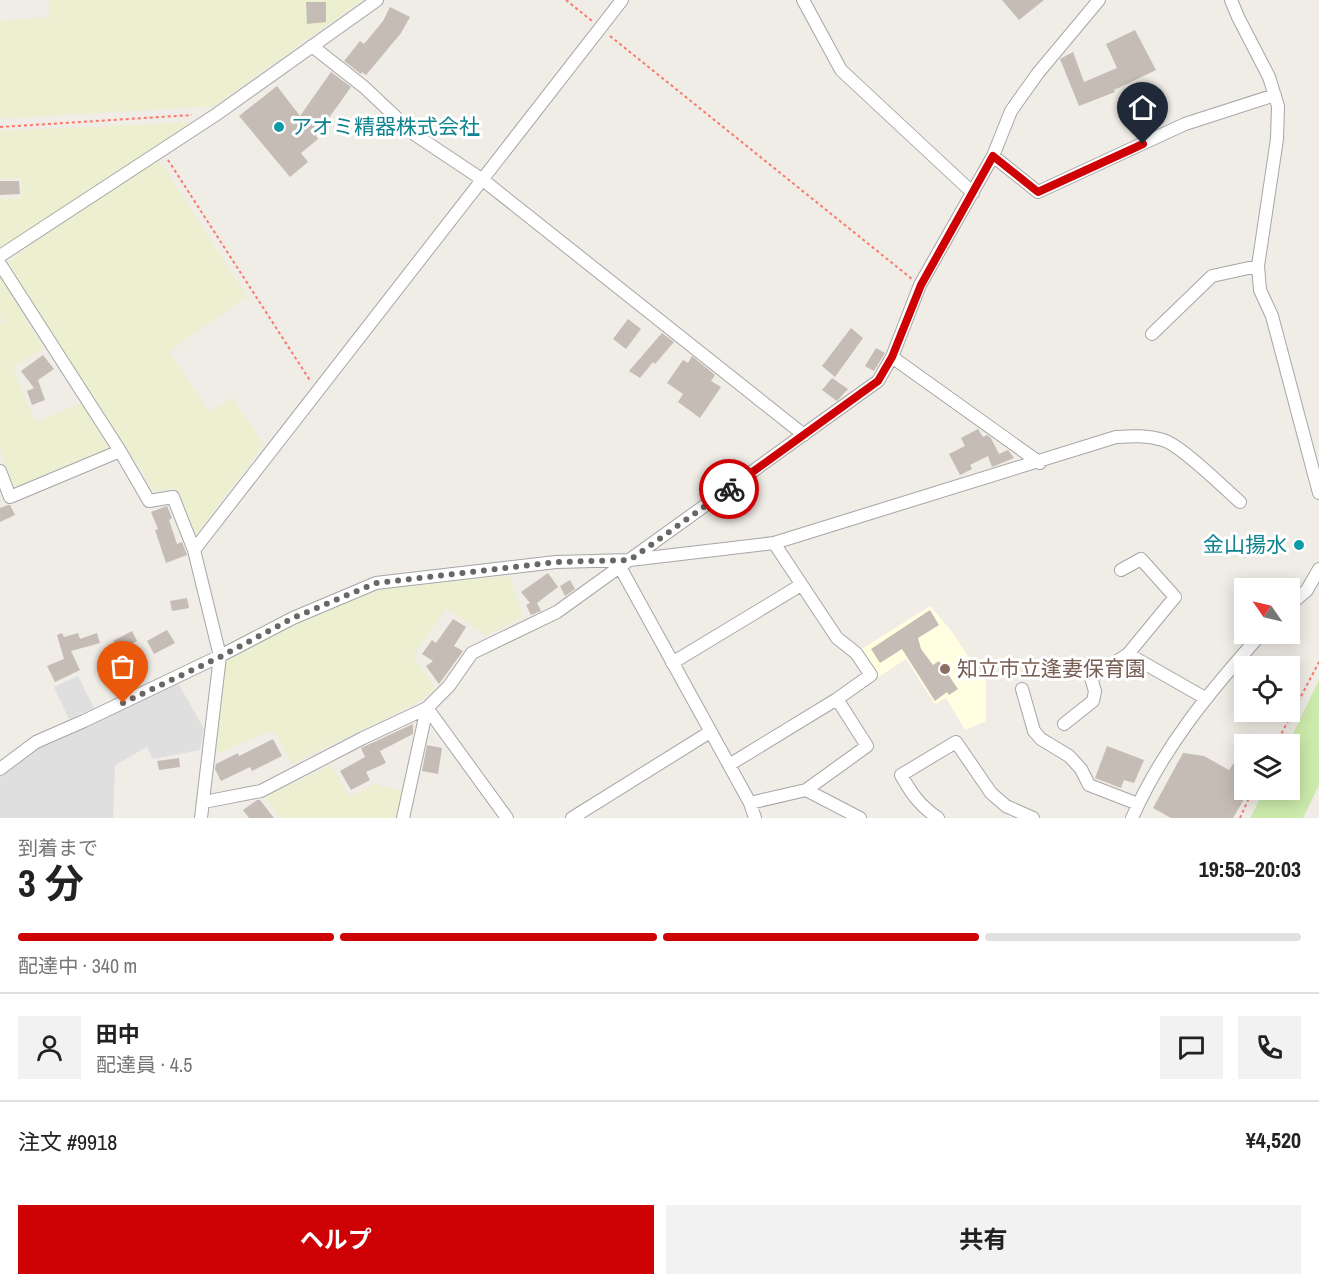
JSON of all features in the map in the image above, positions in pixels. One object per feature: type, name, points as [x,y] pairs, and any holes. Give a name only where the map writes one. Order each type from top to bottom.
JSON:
[{"type":"street","points":[[0,256],[217,114],[377,0]]},
{"type":"street","points":[[194,550],[622,0]]},
{"type":"street","points":[[803,0],[841,70],[973,193]]},
{"type":"street","points":[[204,802],[261,791],[427,708],[449,686],[472,653],[557,612],[878,381],[892,357],[921,285],[993,156],[1011,111],[1038,73],[1099,0]]},
{"type":"street","points":[[1231,0],[1269,77],[1278,106],[1277,139],[1258,266],[1260,290],[1272,316],[1319,493]]},
{"type":"street","points":[[312,46],[364,87],[414,134],[483,180],[804,435]]},
{"type":"street","points":[[993,156],[1038,192],[1185,124],[1275,95]]},
{"type":"street","points":[[0,264],[149,501],[173,497],[194,550],[220,657],[201,818]]},
{"type":"street","points":[[1152,334],[1212,276],[1258,266]]},
{"type":"street","points":[[892,357],[1040,462]]},
{"type":"street","points":[[0,769],[36,742],[220,657],[293,618],[376,583],[556,562],[625,563],[774,543],[1116,437],[1141,435],[1166,440],[1240,502]]},
{"type":"street","points":[[0,471],[10,497],[120,452]]},
{"type":"street","points":[[729,765],[837,699],[871,675],[856,653],[837,638],[774,543]]},
{"type":"street","points":[[1064,724],[1094,701],[1095,691],[1091,678],[1128,654],[1175,597],[1141,559],[1121,570]]},
{"type":"street","points":[[625,563],[672,663],[750,802],[755,818]]},
{"type":"street","points":[[1300,596],[1307,590],[1319,569]]},
{"type":"street","points":[[672,663],[801,585]]},
{"type":"street","points":[[1132,818],[1170,748],[1205,698],[1252,644]]},
{"type":"street","points":[[1128,654],[1205,698]]},
{"type":"street","points":[[1022,689],[1034,731],[1041,739],[1069,756],[1081,769],[1089,785],[1138,804]]},
{"type":"street","points":[[750,802],[806,790],[867,746],[837,699]]},
{"type":"street","points":[[403,818],[427,708]]},
{"type":"street","points":[[427,708],[507,818]]},
{"type":"street","points":[[572,818],[710,732]]},
{"type":"street","points":[[938,818],[912,795],[901,775],[956,742],[991,794],[1006,806],[1034,818]]},
{"type":"street","points":[[806,790],[860,818]]},
{"type":"path","points":[[566,0],[921,285]]},
{"type":"path","points":[[0,127],[194,115]]},
{"type":"path","points":[[161,150],[317,392]]},
{"type":"path","points":[[1281,734],[1319,662]]},
{"type":"path","points":[[1240,818],[1248,800]]},
{"type":"shaded area","points":[[49,0],[362,0],[214,106],[0,119],[0,21],[50,17]]},
{"type":"shaded area","points":[[194,122],[0,249],[0,199],[22,198],[22,178],[0,179],[0,131]]},
{"type":"shaded area","points":[[159,159],[247,297],[169,351],[209,412],[232,398],[264,444],[196,535],[174,488],[154,491],[6,262]]},
{"type":"shaded area","points":[[0,275],[43,348],[13,368],[35,422],[81,403],[109,449],[14,487],[0,449],[0,324],[3,322],[0,314]]},
{"type":"shaded area","points":[[509,576],[523,617],[486,635],[446,608],[413,656],[435,689],[420,701],[292,764],[273,730],[216,754],[226,659],[299,621],[378,587]]},
{"type":"shaded area","name":"知立市立逢妻保育園","points":[[930,606],[950,629],[986,682],[986,721],[965,730],[946,698],[935,704],[906,659],[877,678],[860,650]]},
{"type":"shaded area","points":[[78,676],[94,708],[69,719],[54,687]]},
{"type":"shaded area","points":[[178,683],[204,729],[200,750],[153,759],[147,747],[115,765],[113,818],[0,818],[0,777],[34,749]]},
{"type":"shaded area","points":[[331,765],[350,797],[375,784],[402,791],[396,818],[281,818],[265,797]]},
{"type":"green space","points":[[1319,680],[1319,785],[1303,818],[1250,818],[1259,800],[1300,800],[1300,734],[1293,734]]},
{"type":"building","points":[[1002,0],[1044,0],[1019,20]]},
{"type":"building","points":[[306,2],[326,2],[326,22],[307,24]]},
{"type":"building","points":[[390,7],[410,17],[401,33],[366,75],[362,72],[361,74],[344,61],[360,41],[364,44],[383,21]]},
{"type":"building","points":[[1135,30],[1156,70],[1114,90],[1115,92],[1079,106],[1060,59],[1073,52],[1084,82],[1117,68],[1106,44]]},
{"type":"building","name":"アオミ精器株式会社","points":[[331,72],[351,87],[316,136],[318,139],[301,153],[308,162],[290,177],[239,116],[277,86],[300,116]]},
{"type":"building","points":[[0,181],[19,181],[20,194],[0,195]]},
{"type":"building","points":[[628,319],[641,329],[626,349],[613,339]]},
{"type":"building","points":[[851,328],[863,338],[835,377],[822,366]]},
{"type":"building","points":[[662,333],[674,342],[655,364],[653,362],[640,378],[629,371]]},
{"type":"building","points":[[876,348],[885,353],[874,371],[865,366]]},
{"type":"building","points":[[43,355],[54,369],[38,380],[45,400],[32,405],[27,391],[34,388],[21,371]]},
{"type":"building","points":[[692,356],[715,375],[711,381],[721,387],[700,418],[678,402],[683,394],[667,383],[683,360],[688,363]]},
{"type":"building","points":[[832,378],[848,389],[837,401],[822,390]]},
{"type":"building","points":[[978,429],[983,437],[987,435],[991,438],[999,454],[1008,450],[1014,458],[992,467],[988,456],[970,465],[972,469],[960,475],[949,454],[965,446],[961,438]]},
{"type":"building","points":[[8,505],[15,515],[0,522],[0,508]]},
{"type":"building","points":[[167,506],[177,544],[182,542],[187,555],[166,563],[155,530],[158,529],[151,512]]},
{"type":"building","points":[[548,573],[558,587],[537,603],[541,611],[531,615],[526,605],[530,603],[521,592]]},
{"type":"building","points":[[570,580],[575,589],[565,596],[560,586]]},
{"type":"building","points":[[187,598],[189,608],[172,611],[170,601]]},
{"type":"building","points":[[930,610],[939,625],[918,638],[921,649],[933,665],[939,661],[958,689],[949,695],[947,692],[935,701],[902,649],[880,663],[871,649]]},
{"type":"building","points":[[453,619],[466,627],[454,646],[463,651],[439,684],[426,666],[433,661],[422,654],[432,640],[436,643]]},
{"type":"building","points":[[167,630],[175,643],[154,654],[147,641]]},
{"type":"building","points":[[132,631],[137,641],[119,651],[113,641]]},
{"type":"building","points":[[62,633],[64,637],[78,633],[80,639],[97,633],[100,643],[71,651],[80,670],[55,682],[47,666],[64,659],[57,635]]},
{"type":"building","points":[[413,724],[413,734],[380,751],[386,763],[366,772],[370,780],[351,790],[340,771],[365,757],[361,748]]},
{"type":"building","points":[[273,739],[282,756],[252,771],[250,767],[221,781],[215,769],[216,764],[238,753],[239,756]]},
{"type":"building","points":[[427,745],[442,748],[438,774],[422,771]]},
{"type":"building","points":[[1107,746],[1144,760],[1134,783],[1124,780],[1121,788],[1095,778]]},
{"type":"building","points":[[1183,753],[1204,756],[1229,770],[1234,763],[1234,800],[1244,800],[1233,818],[1171,818],[1153,808]]},
{"type":"building","points":[[179,758],[180,767],[159,770],[157,761]]},
{"type":"building","points":[[260,800],[274,818],[249,818],[243,810]]},
{"type":"way so far","points":[[123,703],[220,657],[293,618],[376,583],[556,562],[630,560],[729,489]]},
{"type":"place","name":"アオミ精器株式会社","points":[[279,127]]},
{"type":"place","name":"金山揚水","points":[[1299,545]]},
{"type":"place","name":"知立市立逢妻保育園","points":[[945,669]]},
{"type":"route","points":[[729,489],[878,381],[892,357],[921,285],[993,156],[1038,192],[1143,144]]}]
